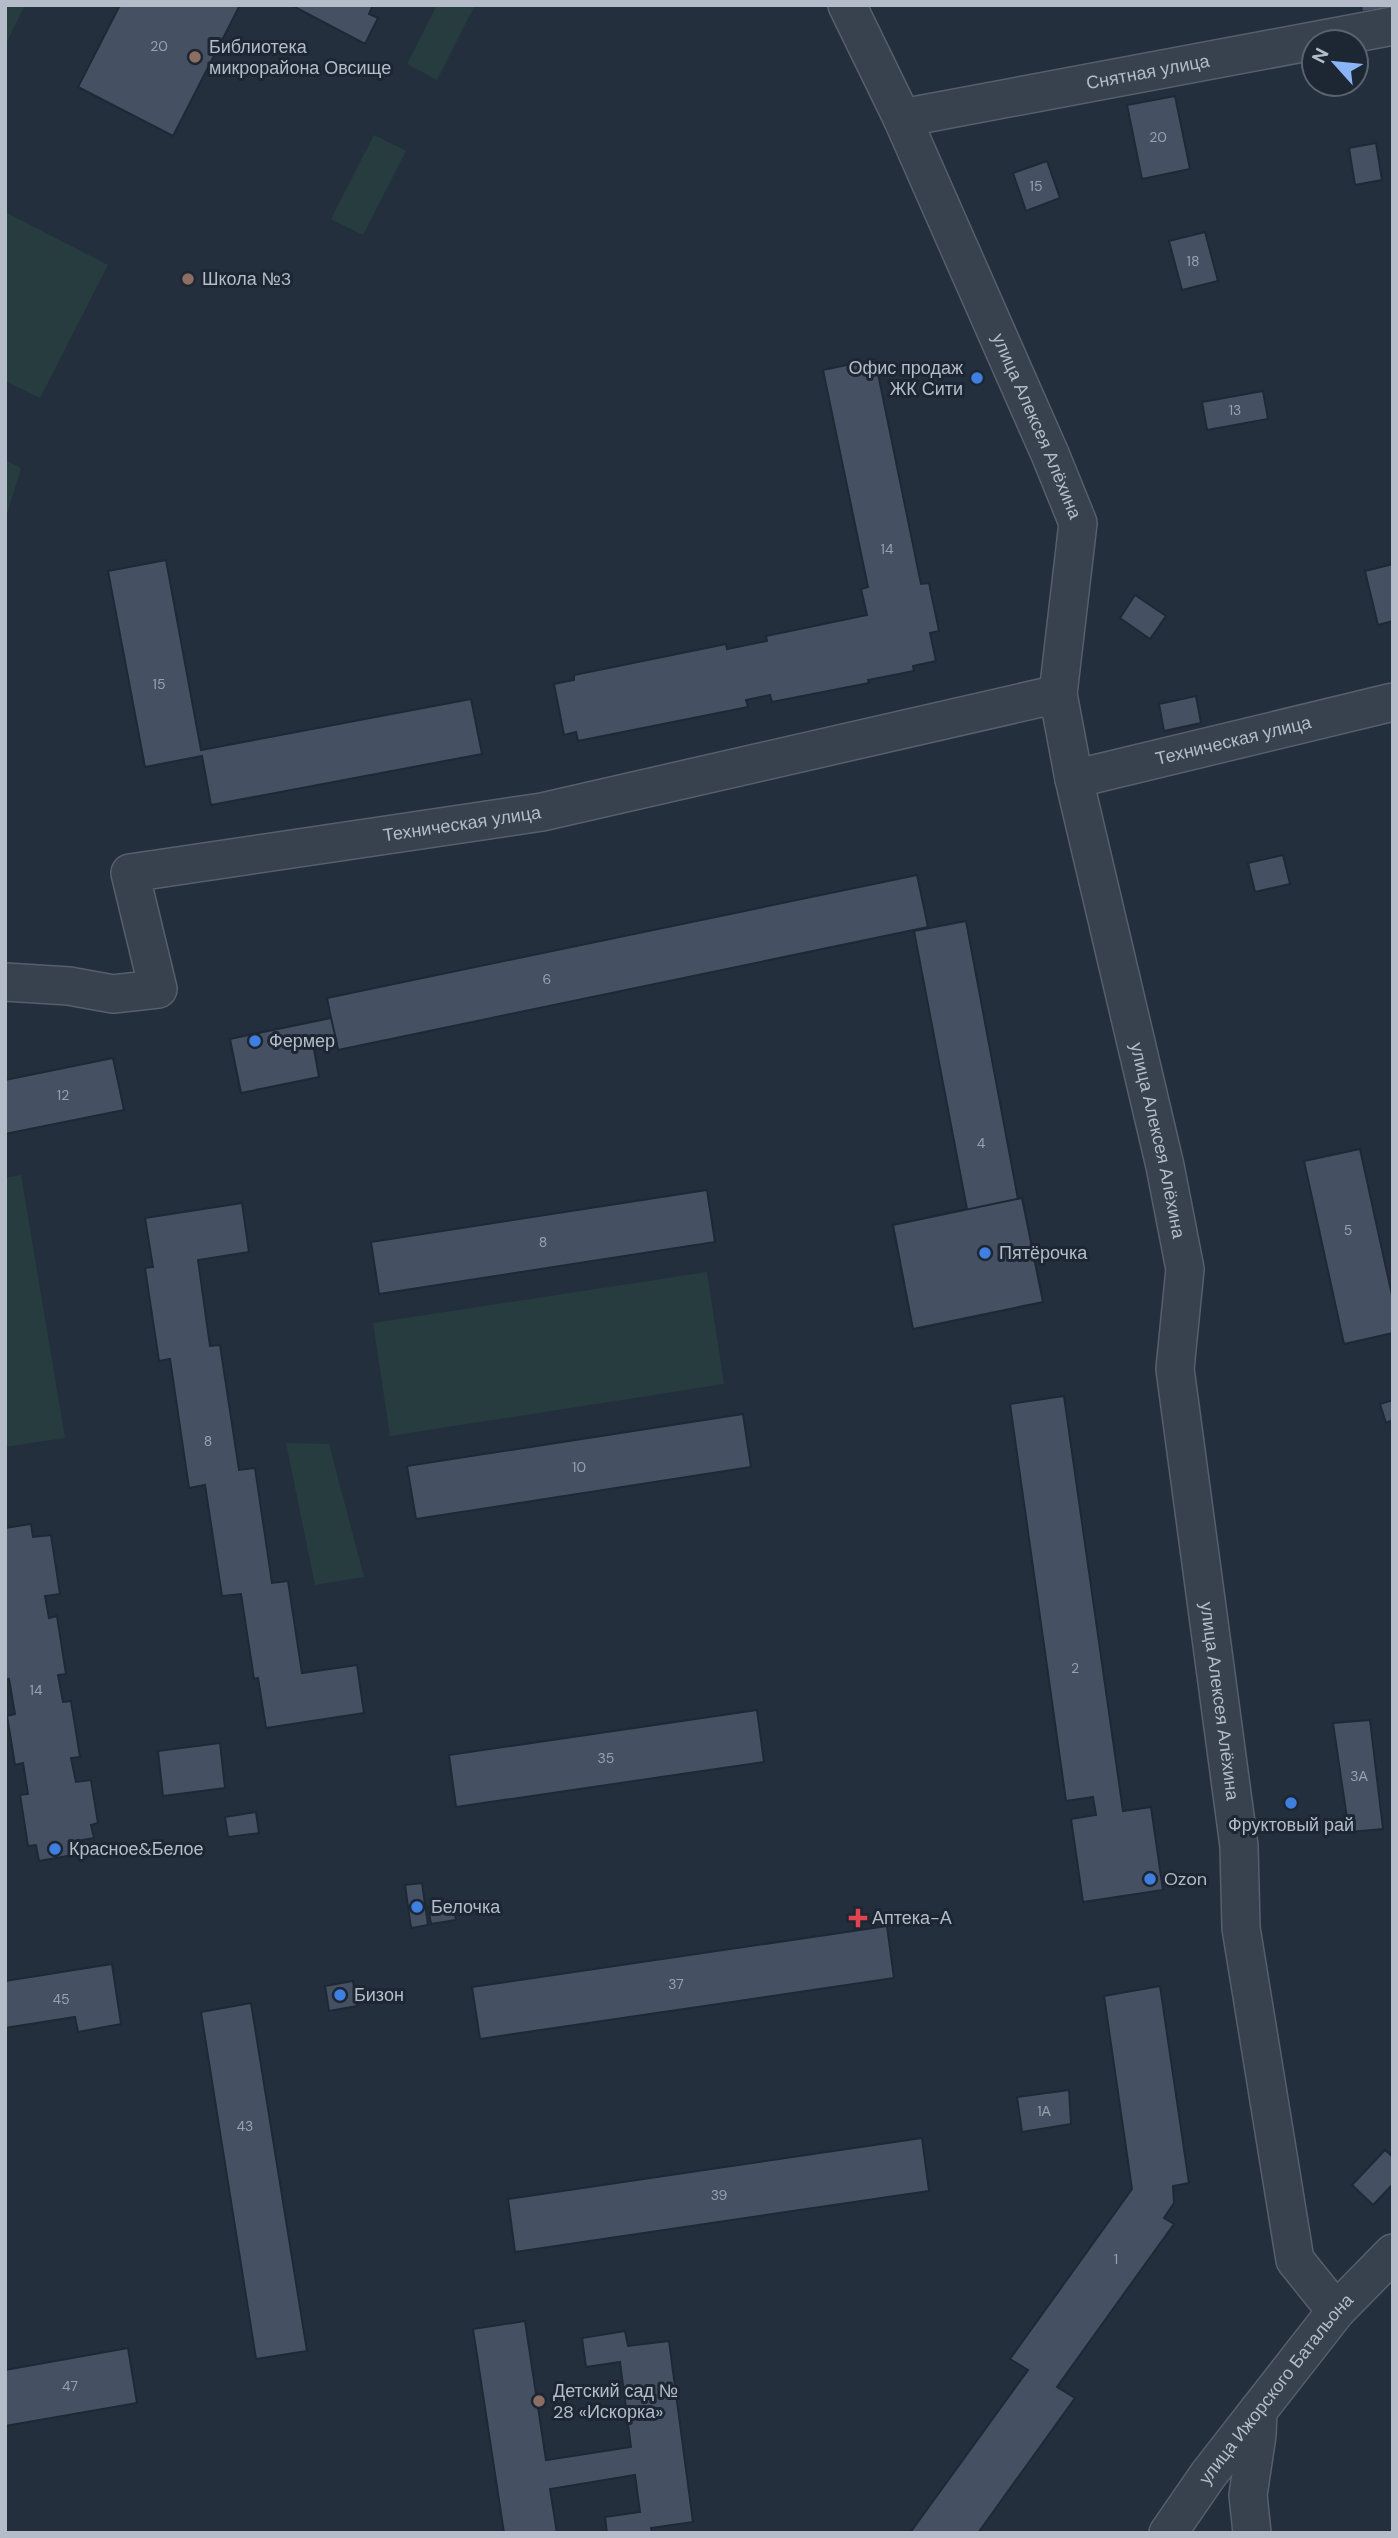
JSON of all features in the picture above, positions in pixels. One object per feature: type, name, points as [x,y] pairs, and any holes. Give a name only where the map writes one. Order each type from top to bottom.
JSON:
[{"type":"street","name":"улица Алексея Алёхина","points":[[847,5],[902,118],[1078,523],[1058,694],[1074,779],[1165,1166],[1185,1269],[1175,1369],[1239,1846],[1241,1928],[1295,2260],[1336,2311]]},
{"type":"street","name":"Снятная улица","points":[[902,118],[1393,26]]},
{"type":"street","name":"Техническая улица","points":[[5,982],[69,986],[113,993],[158,989],[130,873],[542,812],[1058,694]]},
{"type":"street","name":"Техническая улица","points":[[1074,779],[1393,702]]},
{"type":"street","name":"улица Ижорского Батальона","points":[[1168,2533],[1208,2475],[1336,2311],[1393,2253]]},
{"type":"street","points":[[1252,2533],[1248,2495],[1258,2411]]},
{"type":"green space","points":[[5,5],[25,5],[5,46]]},
{"type":"green space","points":[[437,5],[475,5],[437,80],[407,64]]},
{"type":"green space","points":[[374,135],[406,151],[363,235],[331,219]]},
{"type":"green space","points":[[5,212],[108,265],[40,398],[5,381]]},
{"type":"green space","points":[[5,460],[21,468],[5,521]]},
{"type":"green space","points":[[21,1175],[65,1438],[5,1447],[5,1178]]},
{"type":"green space","points":[[707,1272],[724,1384],[390,1436],[373,1323]]},
{"type":"green space","points":[[286,1443],[329,1444],[364,1577],[315,1585]]},
{"type":"building","points":[[120,5],[240,5],[173,136],[78,87]]},
{"type":"building","points":[[291,5],[373,5],[369,14],[378,18],[365,44]]},
{"type":"building","points":[[1361,5],[1389,5],[1389,8],[1362,12]]},
{"type":"building","points":[[1175,96],[1190,169],[1142,179],[1127,105]]},
{"type":"building","points":[[1376,143],[1382,180],[1355,185],[1349,148]]},
{"type":"building","points":[[1047,161],[1060,198],[1026,211],[1013,173]]},
{"type":"building","points":[[1205,232],[1218,281],[1182,290],[1169,241]]},
{"type":"building","points":[[875,359],[921,584],[929,583],[939,631],[930,633],[936,661],[913,666],[914,671],[868,680],[869,683],[772,702],[770,695],[746,700],[748,707],[578,741],[576,732],[564,735],[554,684],[574,680],[574,675],[726,644],[727,649],[767,641],[766,636],[867,615],[861,589],[868,587],[823,370]]},
{"type":"building","points":[[1263,391],[1268,419],[1207,430],[1202,402]]},
{"type":"building","points":[[166,560],[201,750],[471,699],[482,754],[211,805],[202,756],[145,767],[108,571]]},
{"type":"building","points":[[1393,564],[1393,621],[1378,625],[1365,571]]},
{"type":"building","points":[[1135,595],[1166,616],[1150,639],[1120,618]]},
{"type":"building","points":[[1196,696],[1201,723],[1164,731],[1159,704]]},
{"type":"building","points":[[1283,855],[1290,884],[1255,892],[1248,863]]},
{"type":"building","points":[[917,875],[928,927],[338,1050],[336,1039],[313,1044],[319,1077],[241,1093],[230,1039],[331,1018],[327,998]]},
{"type":"building","points":[[966,921],[1018,1199],[1022,1198],[1043,1302],[913,1329],[893,1225],[967,1209],[914,931]]},
{"type":"building","points":[[331,1018],[336,1039],[313,1044],[319,1077],[241,1093],[230,1039]]},
{"type":"building","points":[[113,1058],[124,1110],[5,1134],[5,1080]]},
{"type":"building","points":[[1360,1149],[1393,1300],[1393,1333],[1344,1344],[1304,1161]]},
{"type":"building","points":[[707,1190],[715,1242],[379,1294],[371,1242]]},
{"type":"building","points":[[1022,1198],[1043,1302],[913,1329],[893,1225]]},
{"type":"building","points":[[242,1203],[249,1252],[198,1260],[210,1346],[220,1345],[239,1470],[255,1468],[272,1583],[288,1581],[302,1673],[357,1665],[364,1713],[266,1728],[258,1678],[254,1679],[241,1594],[222,1596],[205,1485],[189,1488],[170,1359],[159,1361],[145,1268],[153,1267],[145,1218]]},
{"type":"building","points":[[1064,1396],[1123,1811],[1151,1807],[1163,1890],[1083,1902],[1071,1819],[1096,1815],[1093,1797],[1066,1801],[1010,1404]]},
{"type":"building","points":[[1393,1400],[1393,1428],[1390,1421],[1386,1423],[1380,1404]]},
{"type":"building","points":[[743,1414],[751,1467],[416,1519],[407,1466]]},
{"type":"building","points":[[31,1524],[33,1537],[51,1535],[60,1594],[45,1596],[49,1618],[57,1616],[66,1674],[58,1675],[63,1702],[71,1701],[80,1757],[71,1758],[76,1782],[91,1780],[98,1823],[91,1825],[94,1838],[82,1840],[84,1853],[39,1861],[36,1845],[28,1846],[20,1795],[28,1794],[23,1763],[15,1765],[7,1716],[15,1714],[9,1679],[5,1680],[5,1528]]},
{"type":"building","points":[[757,1710],[764,1762],[456,1807],[449,1755]]},
{"type":"building","points":[[1370,1720],[1383,1829],[1349,1832],[1333,1723]]},
{"type":"building","points":[[220,1743],[225,1788],[163,1796],[158,1751]]},
{"type":"building","points":[[256,1812],[259,1833],[228,1837],[225,1817]]},
{"type":"building","points":[[422,1883],[428,1925],[411,1928],[405,1885]]},
{"type":"building","points":[[453,1903],[456,1920],[431,1924],[428,1907]]},
{"type":"building","points":[[887,1926],[894,1978],[480,2039],[472,1987]]},
{"type":"building","points":[[112,1964],[121,2024],[78,2032],[75,2017],[5,2028],[5,1981]]},
{"type":"building","points":[[353,1981],[357,2006],[329,2011],[325,1986]]},
{"type":"building","points":[[1160,1986],[1189,2183],[1173,2186],[1174,2203],[1164,2218],[1174,2224],[1057,2387],[1075,2398],[978,2533],[910,2533],[1028,2370],[1010,2359],[1132,2189],[1104,1996]]},
{"type":"building","points":[[251,2003],[307,2351],[256,2359],[201,2012]]},
{"type":"building","points":[[1069,2090],[1071,2124],[1022,2132],[1017,2097]]},
{"type":"building","points":[[922,2138],[929,2191],[515,2252],[508,2199]]},
{"type":"building","points":[[1385,2150],[1393,2157],[1393,2184],[1373,2205],[1352,2185]]},
{"type":"building","points":[[525,2321],[546,2460],[631,2447],[620,2362],[586,2367],[582,2338],[625,2331],[628,2346],[669,2341],[693,2522],[651,2528],[652,2533],[607,2533],[605,2517],[640,2512],[635,2475],[550,2489],[557,2533],[504,2533],[473,2329]]},
{"type":"building","points":[[128,2348],[137,2403],[5,2426],[5,2370]]},
{"type":"place","name":"Библиотека микрорайона Овсище","points":[[195,57]]},
{"type":"place","name":"Школа №3","points":[[188,279]]},
{"type":"place","name":"Офис продаж ЖК Сити","points":[[977,378]]},
{"type":"place","name":"Фермер","points":[[255,1041]]},
{"type":"place","name":"Пятёрочка","points":[[985,1253]]},
{"type":"place","name":"Фруктовый рай","points":[[1291,1803]]},
{"type":"place","name":"Красное&Белое","points":[[55,1849]]},
{"type":"place","name":"Ozon","points":[[1150,1879]]},
{"type":"place","name":"Белочка","points":[[417,1907]]},
{"type":"place","name":"Аптека-А","points":[[858,1918]]},
{"type":"place","name":"Бизон","points":[[340,1995]]},
{"type":"place","name":"Детский сад № 28 «Искорка»","points":[[539,2401]]}]
